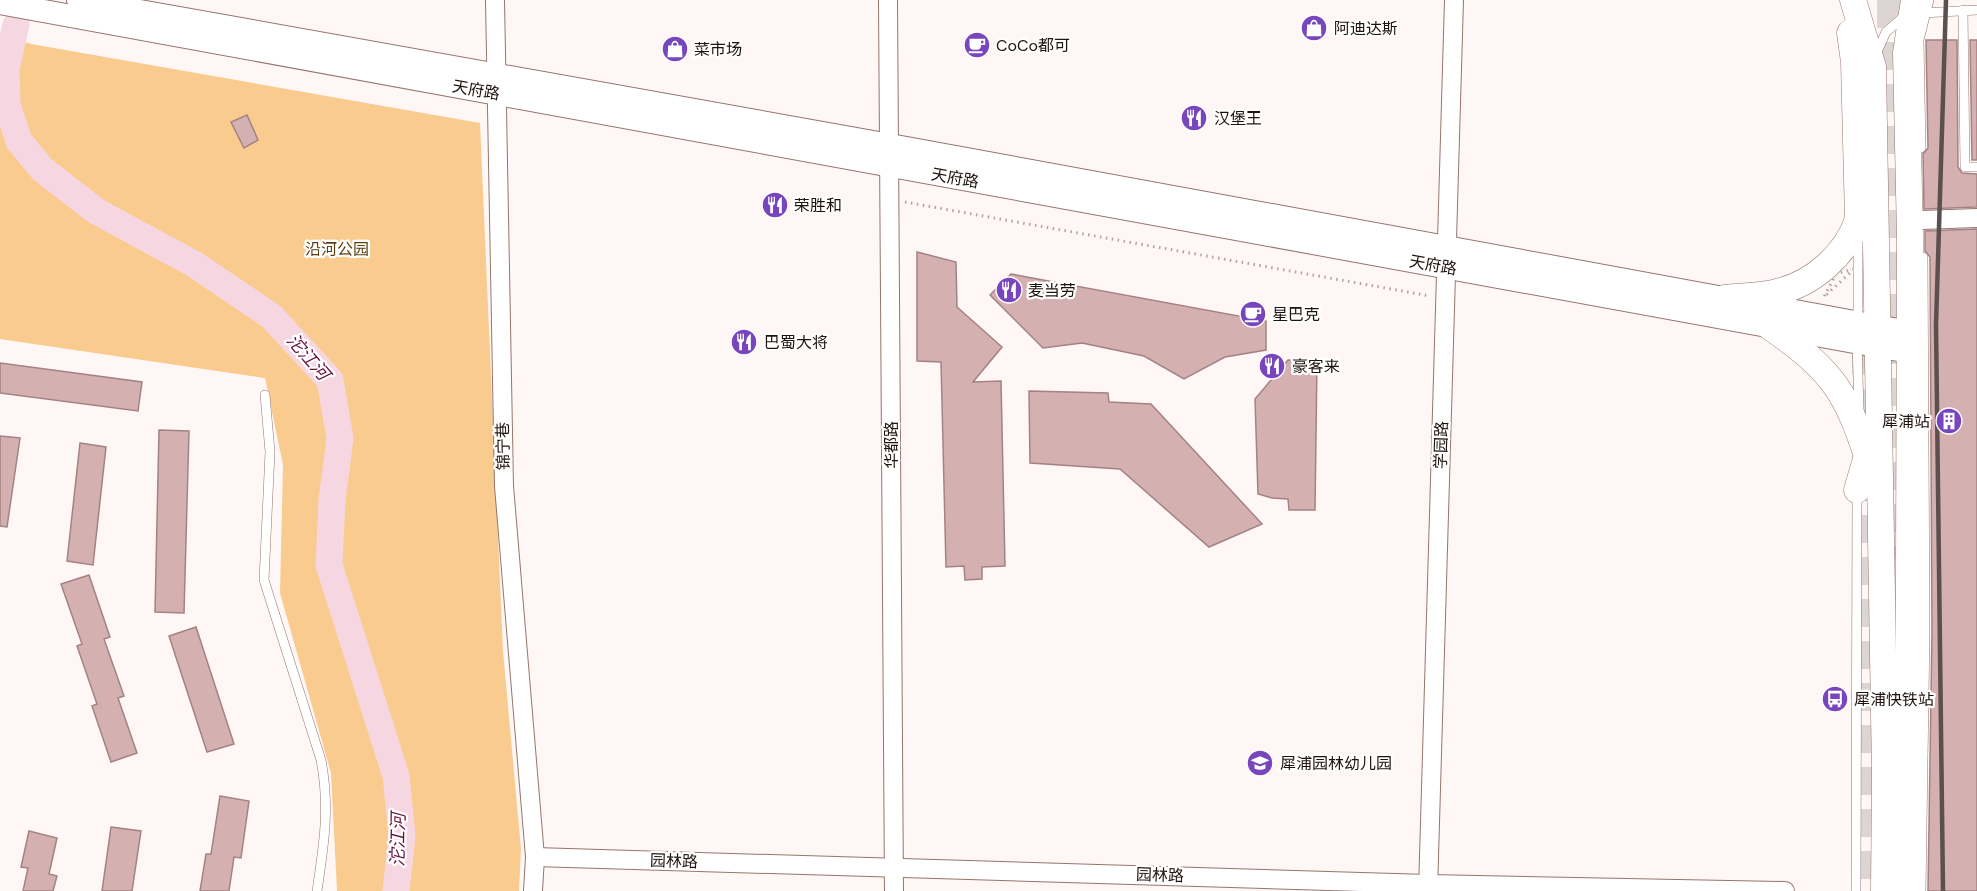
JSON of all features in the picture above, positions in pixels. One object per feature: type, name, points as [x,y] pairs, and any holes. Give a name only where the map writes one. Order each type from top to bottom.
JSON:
[{"type":"main road","points":[[1725,298],[1777,293],[1798,286],[1827,266],[1852,236],[1858,219],[1854,62],[1846,0]]},
{"type":"main road","points":[[1853,0],[1873,67],[1868,334],[1868,492],[1885,772],[1884,891]]},
{"type":"main road","points":[[1908,891],[1909,342],[1906,53],[1920,6]]},
{"type":"main road","points":[[1770,327],[1825,370],[1868,434],[1868,492]]},
{"type":"street","name":"天府路","points":[[78,0],[497,85]]},
{"type":"street","name":"锦宁巷","points":[[495,0],[504,486],[535,857],[533,891]]},
{"type":"street","name":"华都路","points":[[888,0],[894,891]]},
{"type":"street","name":"学园路","points":[[1428,887],[1454,0]]},
{"type":"street","name":"天府路","points":[[0,3],[497,85],[889,155],[1447,258],[1770,327],[1868,334]]},
{"type":"street","points":[[1922,219],[1977,218]]},
{"type":"street","name":"天府路","points":[[1447,258],[1725,298],[1909,342]]},
{"type":"street","name":"园林路","points":[[535,857],[894,867],[1428,887],[1785,891]]},
{"type":"lane","points":[[1920,6],[1921,164]]},
{"type":"lane","points":[[1873,67],[1877,46],[1886,32],[1920,6],[1977,10]]},
{"type":"lane","points":[[1963,10],[1965,167],[1977,167]]},
{"type":"lane","points":[[1858,219],[1868,334]]},
{"type":"lane","points":[[1921,891],[1925,515],[1922,241]]},
{"type":"lane","points":[[265,395],[270,452],[264,580],[321,760],[327,789],[328,814],[317,891]]},
{"type":"lane","points":[[1856,891],[1868,492]]},
{"type":"path","points":[[889,199],[1445,299]]},
{"type":"green space","name":"沿河公园","points":[[0,34],[31,44],[480,123],[503,651],[521,849],[519,891],[337,891],[331,773],[280,593],[283,465],[265,378],[0,339]]},
{"type":"building","points":[[1926,40],[1957,40],[1958,167],[1962,173],[1977,174],[1977,207],[1924,209],[1923,154],[1928,148]]},
{"type":"building","points":[[1970,40],[1977,40],[1977,160],[1972,160]]},
{"type":"building","points":[[247,115],[258,140],[244,148],[231,122]]},
{"type":"building","name":"犀浦站","points":[[1977,229],[1977,891],[1928,891],[1932,631],[1930,257],[1925,251],[1925,231]]},
{"type":"building","points":[[917,252],[956,262],[957,307],[1002,347],[973,382],[1001,381],[1005,566],[982,567],[982,579],[965,580],[964,566],[946,567],[941,362],[917,361]]},
{"type":"building","points":[[1011,274],[1266,321],[1266,350],[1225,357],[1184,379],[1144,356],[1082,343],[1043,348],[990,295]]},
{"type":"building","points":[[1288,360],[1317,361],[1315,510],[1289,510],[1288,499],[1258,494],[1255,399]]},
{"type":"building","points":[[0,363],[142,382],[138,411],[0,393]]},
{"type":"building","points":[[1029,391],[1108,393],[1109,402],[1151,404],[1262,524],[1209,547],[1120,469],[1030,463]]},
{"type":"building","points":[[159,430],[189,431],[184,613],[155,612]]},
{"type":"building","points":[[0,436],[20,438],[7,527],[0,526]]},
{"type":"building","points":[[80,443],[106,447],[93,565],[67,561]]},
{"type":"building","points":[[89,575],[110,637],[104,639],[124,696],[118,698],[137,753],[111,762],[92,706],[97,704],[77,646],[82,644],[61,584]]},
{"type":"building","points":[[196,627],[234,744],[207,752],[169,636]]},
{"type":"building","points":[[220,796],[249,801],[241,858],[234,857],[229,891],[200,891],[206,854],[211,854]]},
{"type":"building","points":[[111,827],[141,831],[132,891],[102,891]]},
{"type":"building","points":[[29,831],[57,838],[49,874],[57,876],[53,891],[23,891],[28,868],[21,867]]},
{"type":"waterway","name":"沱江河","points":[[16,25],[6,68],[7,105],[19,141],[42,169],[96,211],[194,264],[271,316],[330,380],[340,438],[332,500],[329,565],[396,776],[402,836],[396,891]]},
{"type":"tunnel","points":[[1891,0],[1894,559]]},
{"type":"tunnel","points":[[1866,347],[1866,891]]},
{"type":"railway","points":[[1943,891],[1936,325],[1946,0]]},
{"type":"place","name":"阿迪达斯","points":[[1314,28]]},
{"type":"place","name":"CoCo都可","points":[[977,45]]},
{"type":"place","name":"菜市场","points":[[675,49]]},
{"type":"place","name":"汉堡王","points":[[1194,118]]},
{"type":"place","name":"荣胜和","points":[[775,205]]},
{"type":"place","name":"麦当劳","points":[[1009,290]]},
{"type":"place","name":"星巴克","points":[[1253,314]]},
{"type":"place","name":"巴蜀大将","points":[[744,342]]},
{"type":"place","name":"豪客来","points":[[1272,366]]},
{"type":"place","name":"犀浦站","points":[[1949,421]]},
{"type":"place","name":"犀浦快铁站","points":[[1835,699]]},
{"type":"place","name":"犀浦园林幼儿园","points":[[1260,763]]}]
